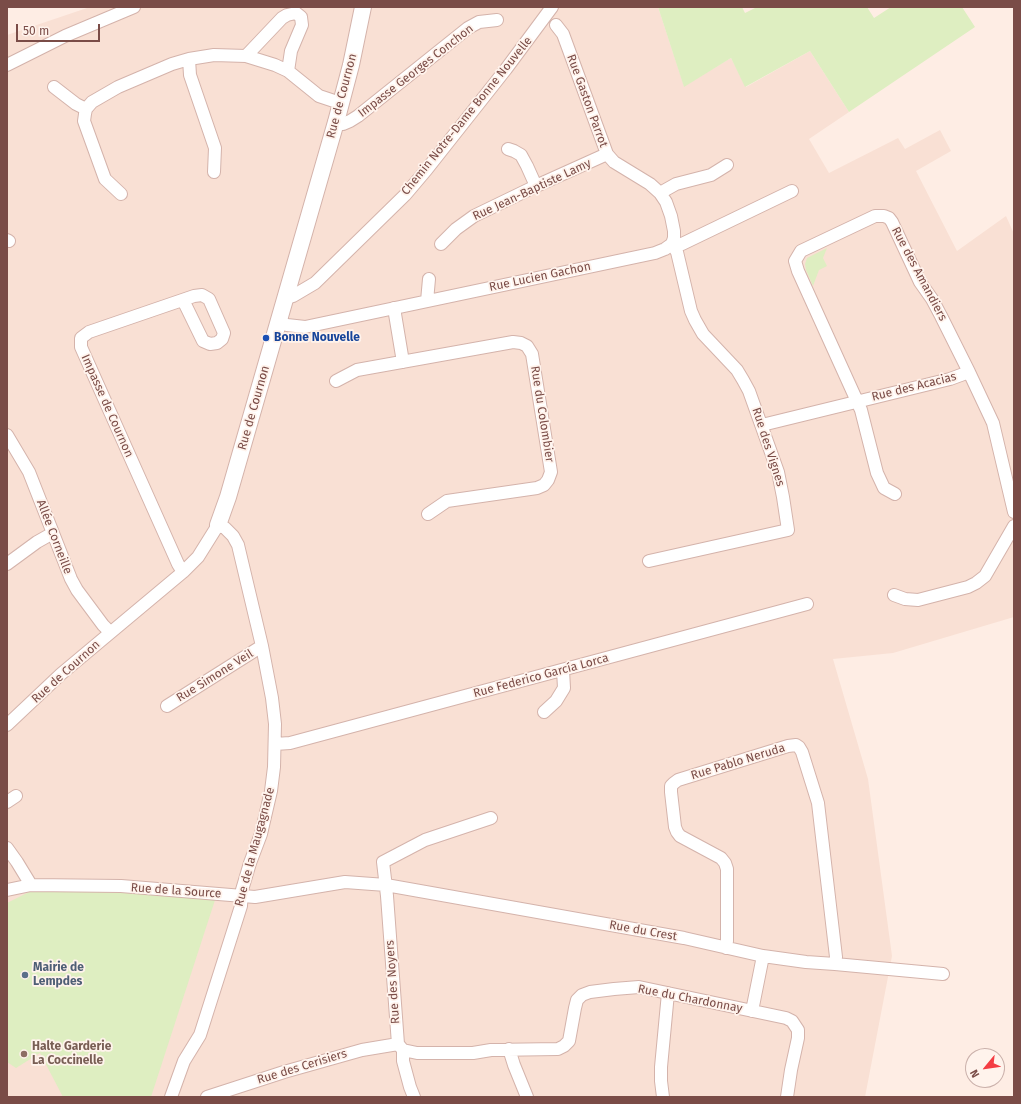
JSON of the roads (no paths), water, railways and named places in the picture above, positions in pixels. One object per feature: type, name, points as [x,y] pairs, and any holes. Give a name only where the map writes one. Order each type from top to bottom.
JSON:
[{"type":"street","points":[[7,65],[65,36],[134,7]]},
{"type":"street","name":"Rue de Cournon","points":[[7,725],[61,674],[183,572],[198,557],[218,525],[228,497],[278,321],[286,298],[352,65],[363,7]]},
{"type":"street","name":"Chemin Notre-Dame Bonne Nouvelle","points":[[286,298],[294,296],[315,283],[405,195],[506,69],[552,7]]},
{"type":"street","points":[[246,56],[282,18],[287,14],[296,13],[301,17],[302,25],[291,51],[288,72]]},
{"type":"street","name":"Impasse Georges Conchon","points":[[336,122],[343,124],[358,116],[468,28],[479,22],[498,20]]},
{"type":"street","name":"Rue Gaston Parrot","points":[[556,26],[563,34],[607,154],[614,162],[650,184],[660,193],[666,202],[671,216],[674,231],[672,244]]},
{"type":"street","points":[[121,194],[105,179],[84,121],[86,109],[92,102],[118,87],[172,64],[189,59],[214,55],[246,56],[275,65],[288,72],[319,96],[340,103]]},
{"type":"street","points":[[189,59],[190,75],[215,148],[214,172]]},
{"type":"street","points":[[54,87],[76,104],[86,109]]},
{"type":"street","points":[[508,149],[521,155],[536,186]]},
{"type":"street","name":"Rue Jean-Baptiste Lamy","points":[[441,244],[456,229],[474,216],[607,154]]},
{"type":"street","points":[[660,193],[676,184],[711,175],[727,165]]},
{"type":"street","name":"Rue Lucien Gachon","points":[[278,321],[287,325],[305,328],[655,253],[672,244],[682,244],[792,191]]},
{"type":"street","name":"Rue des Amandiers","points":[[858,402],[798,271],[795,261],[801,251],[879,215],[888,218],[892,222],[918,278],[935,304],[968,372]]},
{"type":"street","name":"Rue des Vignes","points":[[649,561],[788,530],[778,472],[749,391],[737,370],[703,334],[695,320],[688,300],[677,252],[672,244]]},
{"type":"street","points":[[427,301],[429,279]]},
{"type":"street","name":"Impasse de Cournon","points":[[183,300],[89,332],[81,338],[81,347],[178,564],[183,572]]},
{"type":"street","points":[[394,308],[403,362]]},
{"type":"street","name":"Rue du Colombier","points":[[336,381],[357,370],[513,342],[521,343],[526,346],[532,354],[550,472],[548,480],[544,485],[537,488],[447,502],[428,514]]},
{"type":"street","name":"Rue des Acacias","points":[[762,425],[950,379],[968,372],[993,423],[1014,512]]},
{"type":"street","points":[[858,402],[877,473],[884,488],[895,494]]},
{"type":"street","name":"Allée Corneille","points":[[8,440],[29,472],[71,579],[77,590],[110,632]]},
{"type":"street","name":"Rue de la Maugagnade","points":[[171,1097],[184,1061],[200,1035],[241,906],[242,890],[261,834],[271,791],[274,767],[275,724],[272,698],[262,646],[238,545],[233,536],[225,528],[218,525]]},
{"type":"street","points":[[894,595],[905,599],[918,600],[968,587],[976,583],[985,576],[1014,526]]},
{"type":"street","points":[[7,564],[37,542],[53,533]]},
{"type":"street","name":"Rue Federico García Lorca","points":[[275,744],[290,743],[807,604]]},
{"type":"street","name":"Rue Simone Veil","points":[[167,706],[262,646]]},
{"type":"street","points":[[544,712],[556,701],[564,688],[563,670]]},
{"type":"street","name":"Rue Pablo Neruda","points":[[726,948],[727,869],[725,862],[721,858],[680,836],[677,832],[674,820],[671,786],[678,780],[788,746],[796,745],[802,752],[818,804],[836,957],[835,964]]},
{"type":"street","name":"Rue des Noyers","points":[[414,1097],[403,1061],[401,1047],[383,862],[426,840],[491,818]]},
{"type":"street","points":[[7,848],[31,885]]},
{"type":"street","name":"Rue de la Source","points":[[7,890],[31,885],[121,886],[255,897],[345,882]]},
{"type":"street","name":"Rue du Crest","points":[[345,882],[386,885],[668,935],[763,956],[806,962],[943,974]]},
{"type":"street","points":[[752,1011],[763,956]]},
{"type":"street","name":"Rue du Chardonnay","points":[[401,1047],[417,1053],[473,1053],[509,1049],[558,1049],[569,1041],[575,1008],[582,995],[590,992],[614,988],[639,987],[786,1018],[792,1022],[798,1030],[798,1038],[787,1097]]},
{"type":"street","points":[[663,1097],[661,1067],[668,993]]},
{"type":"street","name":"Rue des Cerisiers","points":[[207,1097],[284,1072],[362,1050],[401,1047]]},
{"type":"street","points":[[509,1049],[527,1097]]},
{"type":"place","name":"Bonne Nouvelle","points":[[266,338]]},
{"type":"place","name":"Mairie de Lempdes","points":[[25,975]]},
{"type":"place","name":"Halte Garderie La Coccinelle","points":[[24,1054]]}]
